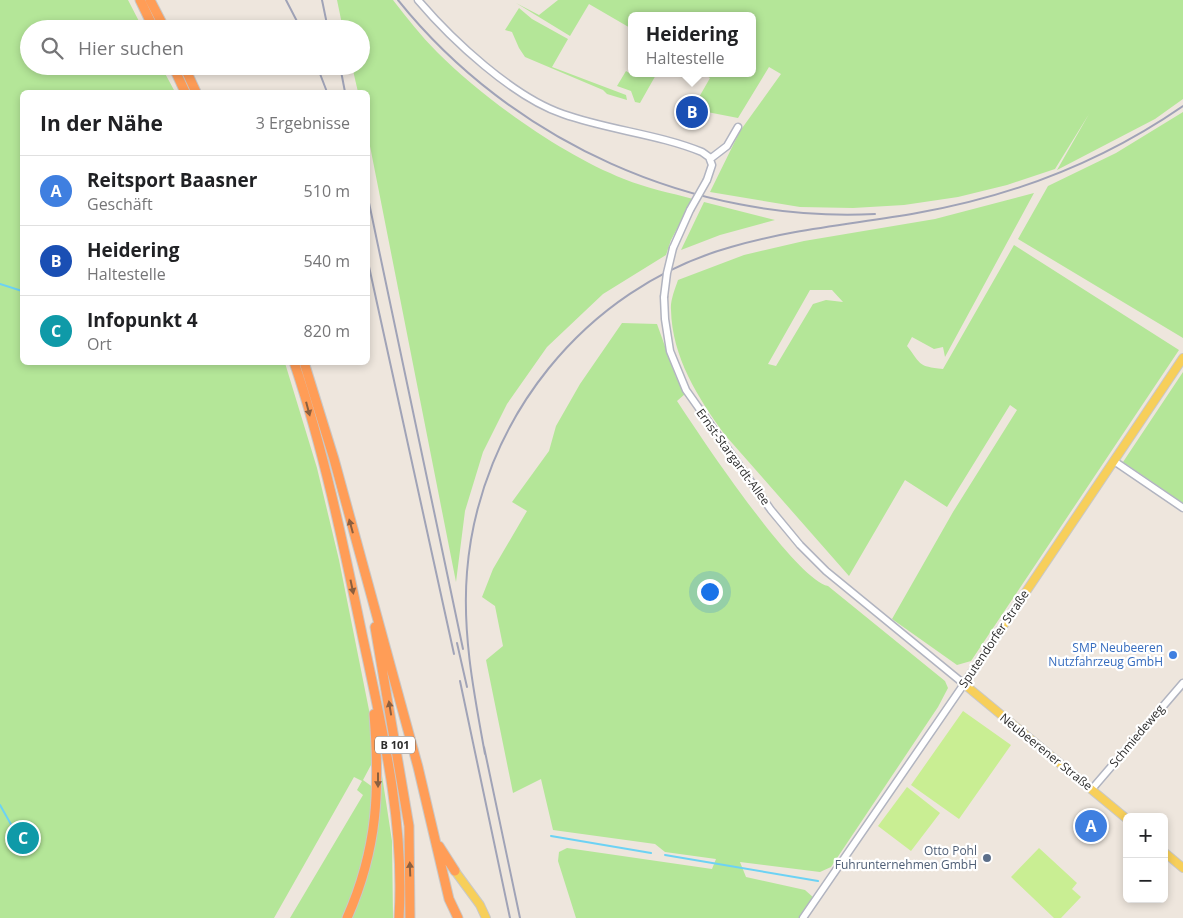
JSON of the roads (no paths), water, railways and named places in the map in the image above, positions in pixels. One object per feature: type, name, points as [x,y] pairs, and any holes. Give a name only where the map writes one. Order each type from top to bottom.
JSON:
[{"type":"highway","points":[[140,0],[150,20]]},
{"type":"highway","points":[[150,0],[160,20]]},
{"type":"highway","points":[[177,75],[184,90]]},
{"type":"highway","points":[[188,75],[195,90]]},
{"type":"highway","name":"B 101","points":[[295,365],[323,462],[342,540],[386,749],[398,826],[399,918]]},
{"type":"highway","name":"B 101","points":[[305,365],[334,459],[364,573],[385,681],[409,826],[410,918]]},
{"type":"highway","points":[[364,573],[435,836],[449,899],[458,918]]},
{"type":"highway","points":[[347,918],[358,893],[365,867],[374,828],[378,794],[372,679]]},
{"type":"highway","points":[[435,836],[455,871]]},
{"type":"main road","name":"Sputendorfer Straße","points":[[964,684],[1183,358]]},
{"type":"main road","name":"Neubeerener Straße","points":[[964,684],[1123,816]]},
{"type":"main road","points":[[1168,855],[1183,868]]},
{"type":"main road","points":[[455,871],[480,905],[486,918]]},
{"type":"street","points":[[418,0],[453,37],[482,62],[540,104],[570,116],[698,151],[710,159],[727,146],[738,127]]},
{"type":"street","name":"Ernst-Stargardt-Allee","points":[[710,159],[712,168],[673,248],[664,297],[668,340],[681,380],[704,418],[771,510],[800,545],[826,571],[964,684]]},
{"type":"street","points":[[1114,461],[1183,508]]},
{"type":"street","name":"Schmiedeweg","points":[[1092,790],[1183,683]]},
{"type":"street","name":"Sputendorfer Straße","points":[[803,918],[964,684]]},
{"type":"waterway","points":[[0,284],[20,290]]},
{"type":"waterway","points":[[0,805],[17,835]]},
{"type":"waterway","points":[[551,836],[651,853]]},
{"type":"waterway","points":[[665,855],[818,881]]},
{"type":"railway","points":[[286,0],[296,20]]},
{"type":"railway","points":[[322,0],[326,20]]},
{"type":"railway","points":[[398,0],[444,50],[495,95],[551,132],[611,164],[674,188],[740,204],[807,213],[875,214]]},
{"type":"railway","points":[[320,75],[326,90]]},
{"type":"railway","points":[[342,75],[345,90]]},
{"type":"railway","points":[[485,754],[470,663],[466,618],[467,572],[476,516],[493,463],[517,414],[549,368],[586,328],[630,294],[678,267],[731,247],[800,231],[917,213],[988,197],[1056,174],[1089,160],[1121,144],[1183,106]]},
{"type":"railway","points":[[370,207],[463,649]]},
{"type":"railway","points":[[370,271],[454,654]]},
{"type":"railway","points":[[457,643],[467,687]]},
{"type":"railway","points":[[460,681],[510,918]]},
{"type":"railway","points":[[484,747],[520,918]]},
{"type":"place","name":"Heidering","points":[[692,112]]},
{"type":"place","name":"SMP Neubeeren Nutzfahrzeug GmbH","points":[[1173,655]]},
{"type":"place","name":"Reitsport Baasner","points":[[1091,826]]},
{"type":"place","name":"Infopunkt 4","points":[[23,838]]},
{"type":"place","name":"Otto Pohl Fuhrunternehmen GmbH","points":[[987,858]]}]
